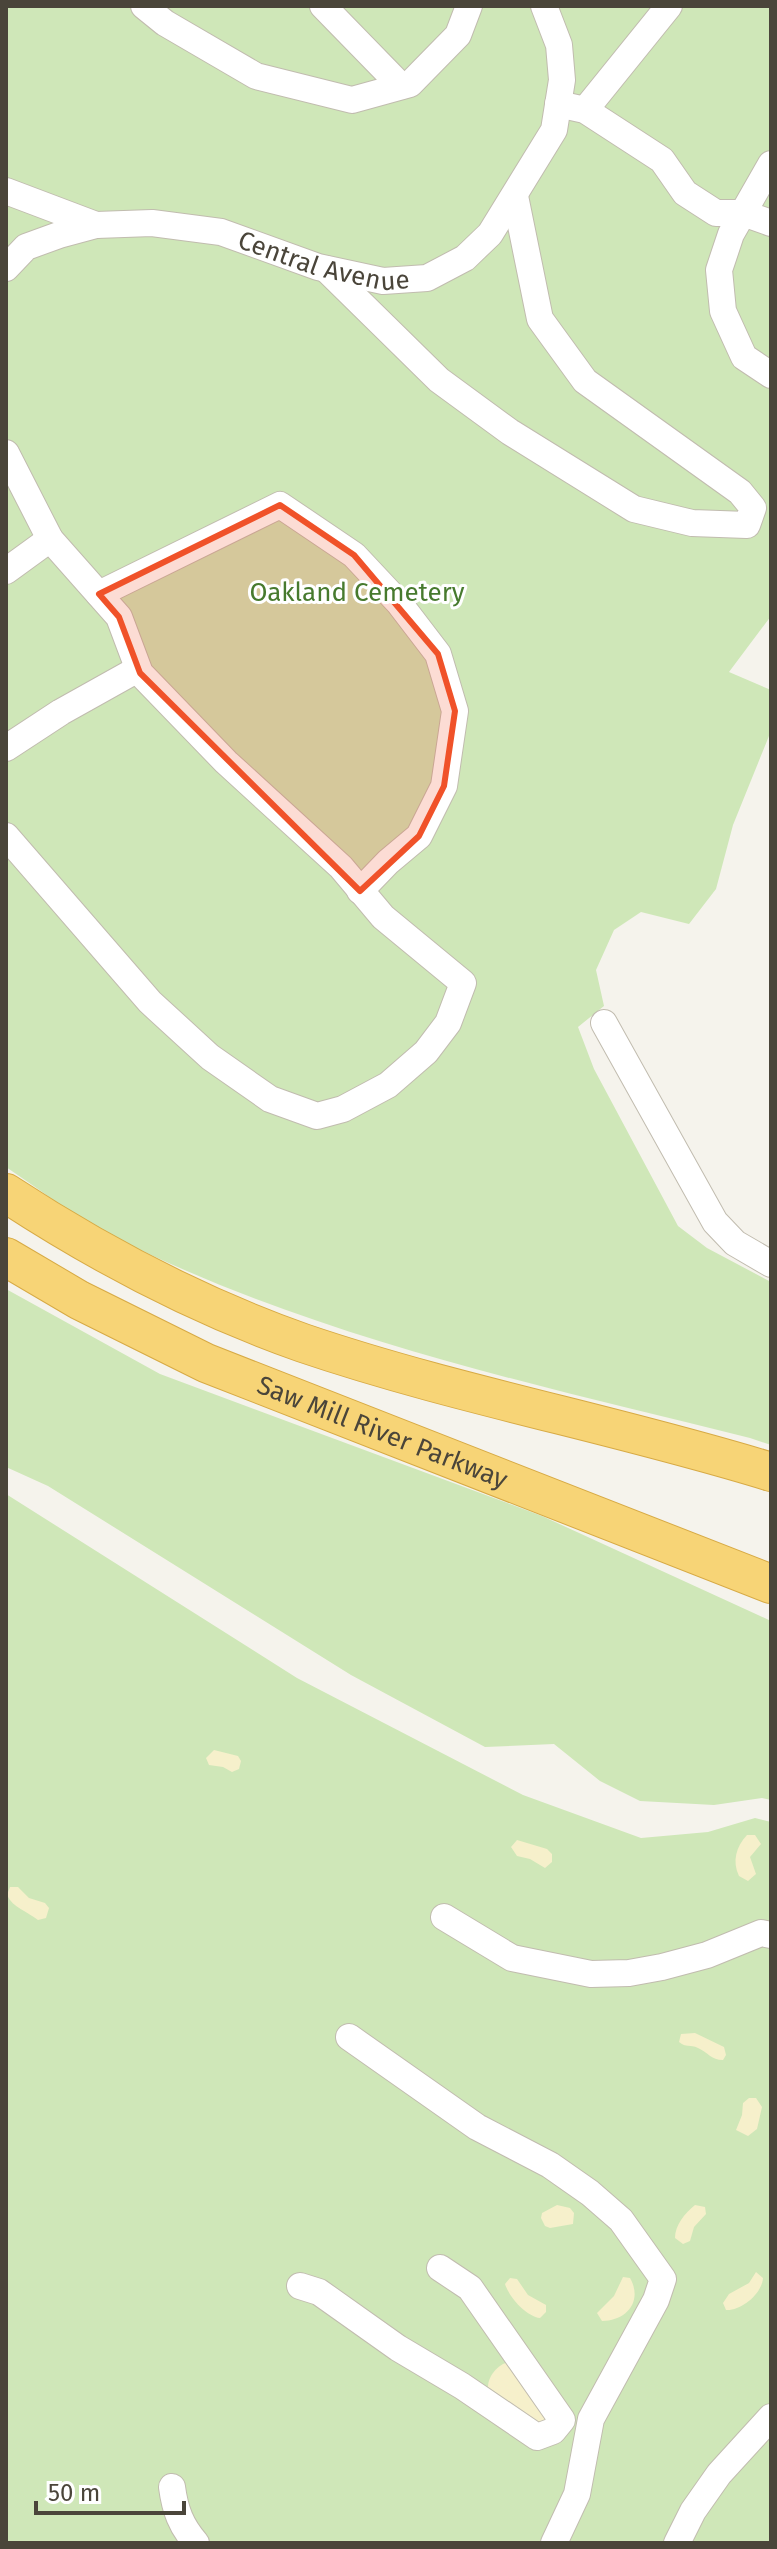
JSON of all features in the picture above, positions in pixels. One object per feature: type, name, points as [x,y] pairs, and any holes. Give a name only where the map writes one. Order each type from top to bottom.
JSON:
[{"type":"highway","points":[[6,1193],[106,1254],[170,1287],[235,1317],[302,1342],[440,1384],[761,1467]]},
{"type":"highway","name":"Saw Mill River Parkway","points":[[6,1257],[79,1300],[206,1363],[771,1584]]},
{"type":"street","points":[[144,6],[165,23],[256,76],[352,100],[410,84],[458,35],[469,6]]},
{"type":"street","points":[[323,6],[401,86]]},
{"type":"street","name":"Central Avenue","points":[[6,268],[26,247],[96,225],[152,223],[221,232],[326,269],[383,281],[427,278],[465,258],[490,234],[554,130],[562,80],[559,45],[544,6]]},
{"type":"street","points":[[585,110],[669,6]]},
{"type":"street","points":[[558,104],[585,110],[662,160],[685,193],[716,213],[743,213],[771,223]]},
{"type":"street","points":[[771,164],[731,234],[719,270],[723,311],[744,357],[771,375]]},
{"type":"street","points":[[6,191],[96,225]]},
{"type":"street","points":[[326,269],[439,380],[510,432],[634,509],[692,523],[747,525],[753,508],[740,492],[585,381],[540,319],[515,196]]},
{"type":"street","points":[[6,453],[50,539],[119,617],[138,669],[226,762],[341,867],[383,917],[463,983],[448,1023],[426,1052],[388,1085],[343,1109],[317,1116],[270,1099],[200,1048],[150,1002],[6,836]]},
{"type":"street","points":[[99,594],[280,505],[354,555],[399,603],[438,654],[455,711],[444,786],[419,836],[360,891]]},
{"type":"street","points":[[6,571],[50,539]]},
{"type":"street","points":[[6,748],[61,712],[138,669]]},
{"type":"street","points":[[604,1023],[715,1222],[735,1243],[771,1264]]},
{"type":"street","points":[[444,1917],[512,1958],[591,1974],[629,1973],[662,1967],[707,1955],[761,1933],[771,1935]]},
{"type":"street","points":[[349,2037],[477,2127],[550,2165],[590,2193],[621,2220],[663,2279],[656,2300],[603,2393],[589,2427],[577,2494],[554,2543]]},
{"type":"street","points":[[300,2286],[319,2292],[398,2348],[462,2386],[537,2437],[553,2431],[562,2420],[547,2396],[470,2288],[440,2268]]},
{"type":"street","points":[[677,2543],[693,2511],[719,2474],[771,2417]]},
{"type":"street","points":[[560,2423],[589,2427]]},
{"type":"street","points":[[172,2487],[183,2528],[196,2543]]},
{"type":"highlighted area","points":[[280,505],[354,555],[438,654],[455,711],[444,786],[419,836],[360,891],[140,673],[119,617],[99,594]]},
{"type":"green space","name":"Oakland Cemetery","points":[[6,6],[771,6],[771,616],[729,672],[771,690],[771,731],[733,825],[716,889],[689,924],[641,912],[614,930],[596,970],[604,1006],[578,1027],[594,1069],[678,1226],[707,1248],[771,1282],[771,1445],[504,1377],[342,1329],[262,1301],[184,1270],[108,1234],[6,1167]]},
{"type":"green space","points":[[6,1289],[160,1374],[542,1516],[771,1621],[771,1800],[762,1798],[714,1805],[640,1801],[600,1781],[554,1744],[485,1747],[351,1675],[48,1486],[6,1467]]},
{"type":"green space","points":[[6,1494],[297,1678],[523,1795],[641,1838],[708,1832],[755,1818],[771,1822],[771,2543],[6,2543]]},
{"type":"sand","points":[[214,1750],[238,1756],[241,1761],[239,1769],[232,1772],[209,1765],[206,1758]]},
{"type":"sand","points":[[747,1835],[755,1835],[761,1844],[750,1857],[756,1874],[748,1881],[739,1876],[736,1860],[740,1844]]},
{"type":"sand","points":[[517,1840],[547,1849],[552,1854],[552,1862],[545,1868],[517,1856],[511,1847]]},
{"type":"sand","points":[[10,1887],[18,1887],[29,1898],[45,1903],[49,1908],[46,1918],[38,1920],[13,1903],[7,1895]]},
{"type":"sand","points":[[695,2033],[724,2047],[726,2055],[723,2060],[679,2042],[681,2034]]},
{"type":"sand","points":[[749,2098],[756,2098],[762,2107],[757,2129],[748,2136],[736,2130],[743,2103]]},
{"type":"sand","points":[[557,2205],[570,2208],[574,2213],[573,2224],[545,2226],[542,2213]]},
{"type":"sand","points":[[695,2205],[705,2207],[706,2214],[694,2227],[690,2241],[683,2244],[675,2238],[677,2228]]},
{"type":"sand","points":[[756,2272],[763,2278],[759,2290],[744,2305],[726,2310],[723,2303],[729,2294],[749,2283]]},
{"type":"sand","points":[[623,2277],[630,2278],[634,2286],[633,2302],[619,2318],[602,2321],[597,2313],[614,2296]]},
{"type":"sand","points":[[510,2278],[517,2279],[528,2295],[546,2305],[546,2312],[540,2318],[529,2314],[514,2300],[505,2284]]},
{"type":"sand","points":[[509,2362],[551,2416],[542,2425],[488,2387],[494,2371]]}]
